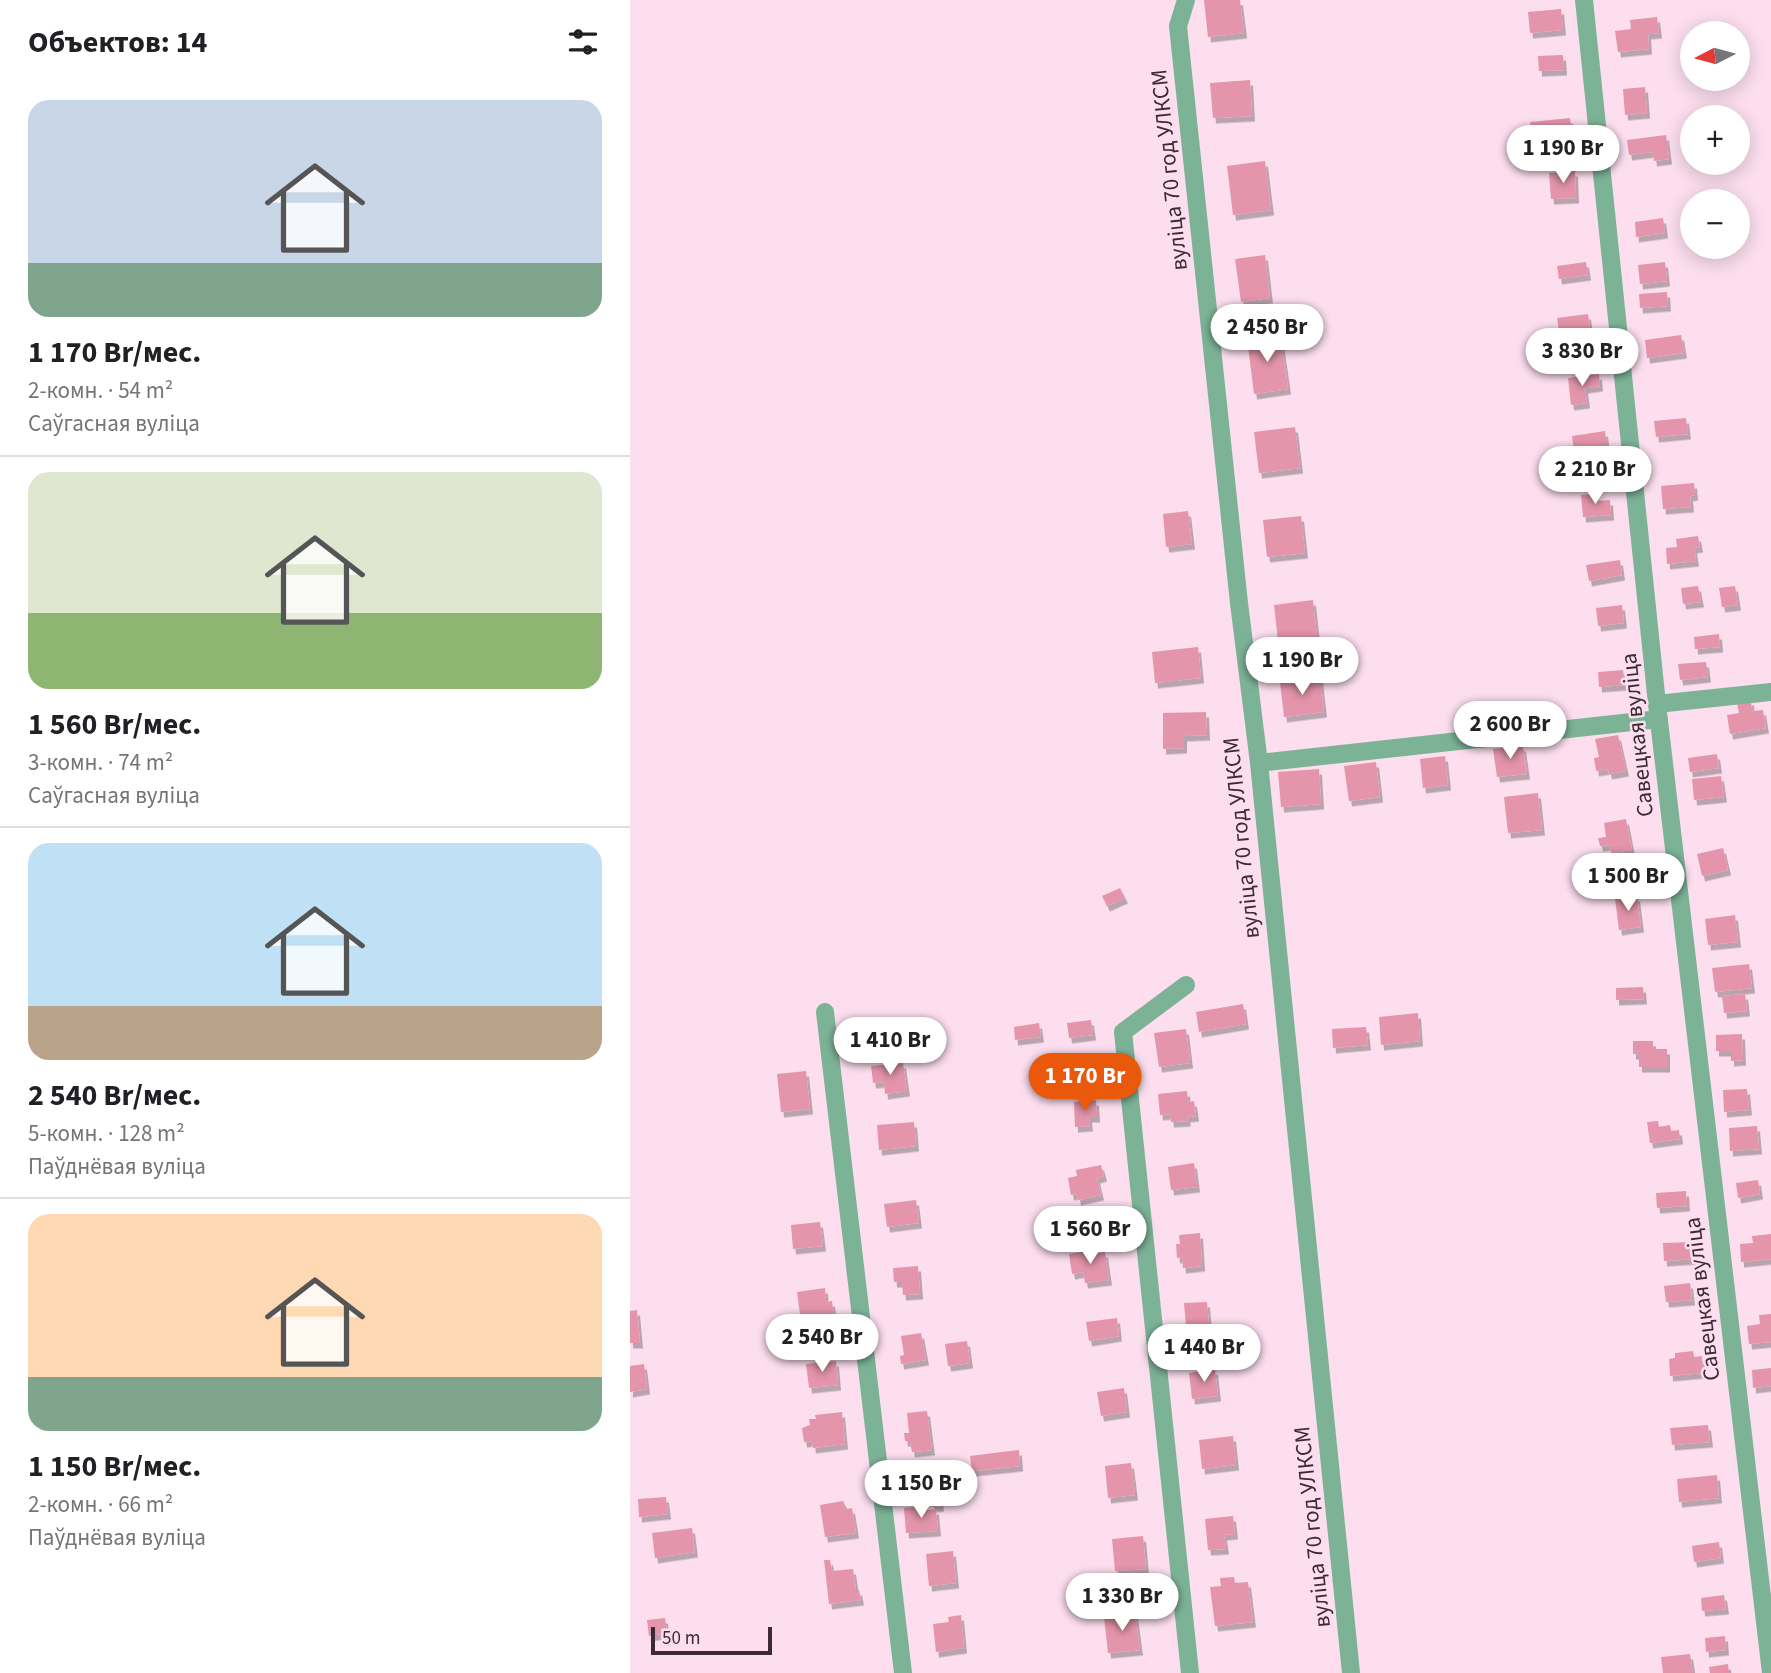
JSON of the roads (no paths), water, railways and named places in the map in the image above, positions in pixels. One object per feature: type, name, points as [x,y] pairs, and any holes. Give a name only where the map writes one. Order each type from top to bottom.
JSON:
[{"type":"street","name":"вуліца 70 год УЛКСМ","points":[[1186,0],[1178,26],[1239,603],[1259,763],[1351,1673]]},
{"type":"street","name":"Савецкая вуліца","points":[[1584,0],[1658,712],[1771,1673]]},
{"type":"street","points":[[1259,763],[1658,712],[1771,692]]},
{"type":"street","points":[[1186,985],[1123,1032],[1190,1673]]},
{"type":"street","points":[[825,1012],[903,1673]]}]
